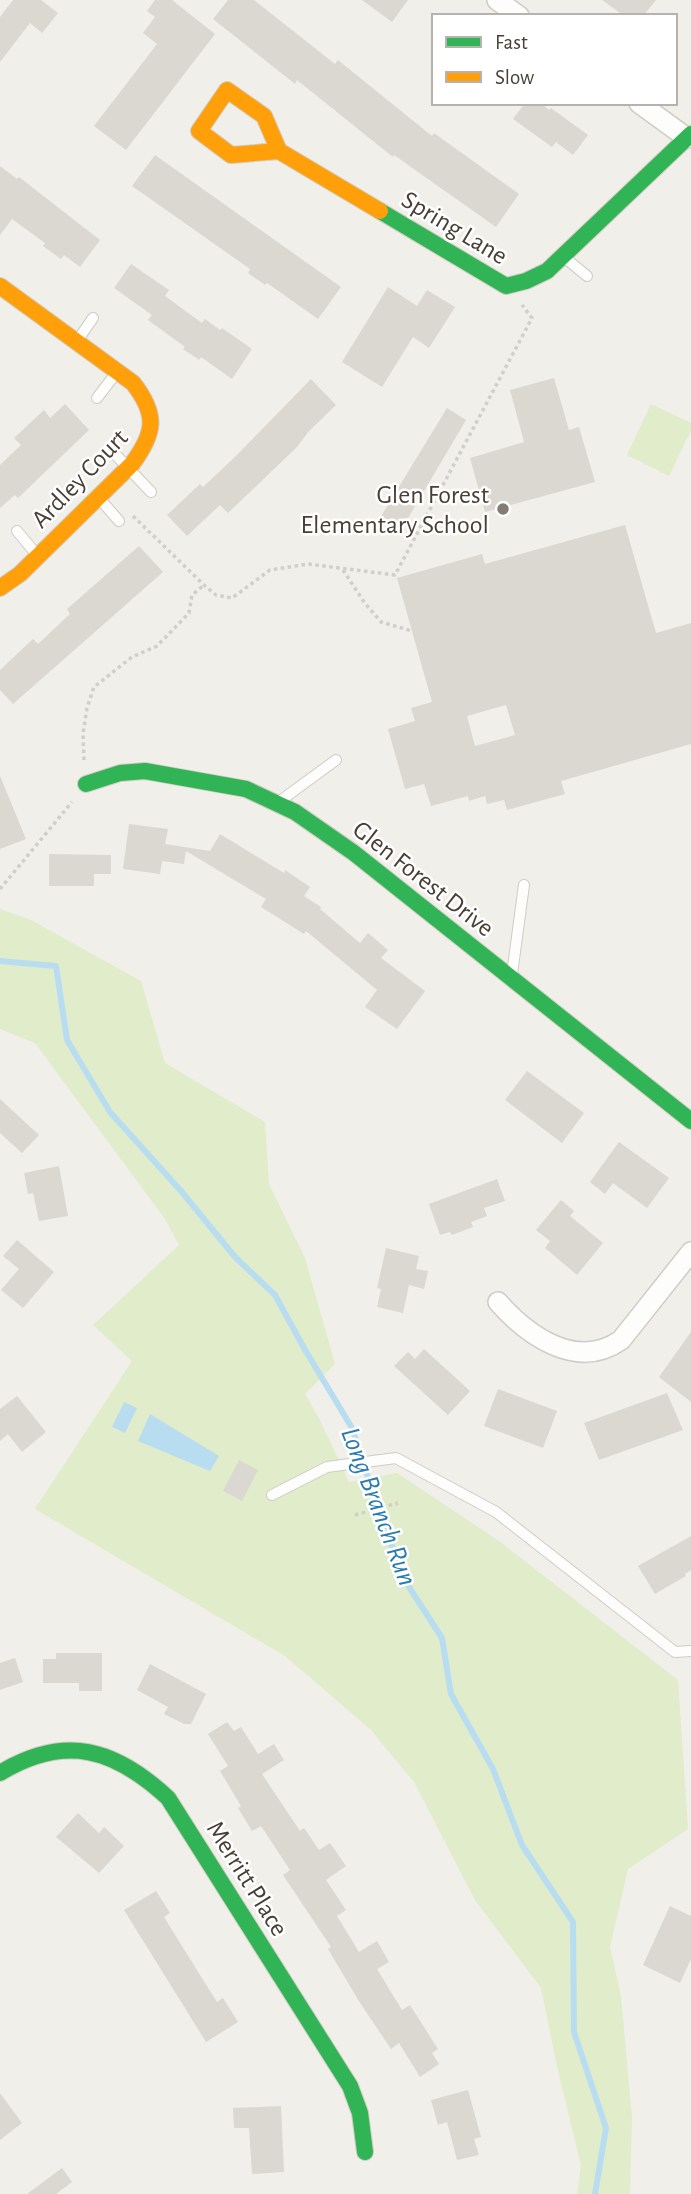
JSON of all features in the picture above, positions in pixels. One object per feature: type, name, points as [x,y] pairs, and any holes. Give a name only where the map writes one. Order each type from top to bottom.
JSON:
[{"type":"street","points":[[498,0],[516,14]]},
{"type":"street","points":[[227,90],[264,116],[279,150],[231,155],[199,131],[227,90]]},
{"type":"street","points":[[642,105],[689,136]]},
{"type":"street","name":"Spring Lane","points":[[279,150],[506,286],[526,281],[547,271],[689,136]]},
{"type":"street","name":"Ardley Court","points":[[0,286],[140,391],[152,419],[146,449],[104,493],[7,585],[0,588]]},
{"type":"street","name":"Glen Forest Drive","points":[[86,783],[120,773],[145,771],[246,789],[295,812],[354,853],[691,1121]]},
{"type":"street","points":[[498,1302],[514,1320],[535,1336],[574,1352],[596,1352],[621,1339],[691,1252]]},
{"type":"street","name":"Merritt Place","points":[[0,1773],[31,1755],[55,1751],[83,1751],[105,1755],[128,1764],[152,1780],[168,1798],[350,2086],[360,2113],[365,2152]]},
{"type":"lane","points":[[564,257],[587,276]]},
{"type":"lane","points":[[77,342],[93,318]]},
{"type":"lane","points":[[97,398],[118,372]]},
{"type":"lane","points":[[114,453],[151,492]]},
{"type":"lane","points":[[104,493],[120,521]]},
{"type":"lane","points":[[17,531],[37,556]]},
{"type":"lane","points":[[277,803],[336,760]]},
{"type":"lane","points":[[511,978],[524,885]]},
{"type":"lane","points":[[272,1495],[327,1467],[396,1458],[496,1512],[675,1652],[691,1651]]},
{"type":"path","points":[[104,493],[216,595],[232,598],[270,570],[308,564],[395,575],[532,318],[506,286]]},
{"type":"path","points":[[343,570],[381,622],[412,631]]},
{"type":"path","points":[[0,889],[51,830],[86,783],[83,734],[86,708],[94,687],[132,657],[157,646],[189,613],[192,595],[204,585]]},
{"type":"path","points":[[355,1515],[398,1503]]},
{"type":"green space","points":[[651,404],[691,423],[691,430],[669,476],[627,455]]},
{"type":"green space","points":[[0,909],[31,920],[141,981],[165,1063],[265,1122],[269,1184],[305,1258],[335,1364],[305,1394],[349,1482],[397,1473],[499,1541],[678,1680],[688,1829],[628,1869],[610,1947],[621,1996],[632,2117],[630,2194],[577,2194],[581,2165],[541,1988],[475,1900],[414,1782],[370,1729],[285,1656],[35,1509],[132,1361],[93,1325],[179,1245],[165,1219],[35,1043],[0,1029]]},
{"type":"water","points":[[124,1402],[137,1408],[125,1433],[112,1427]]},
{"type":"water","points":[[150,1414],[219,1456],[210,1471],[138,1441]]},
{"type":"building","points":[[13,0],[41,0],[58,13],[42,33],[30,23],[0,62],[0,17]]},
{"type":"building","points":[[155,0],[172,0],[215,34],[126,150],[94,126],[157,44],[143,33],[155,17],[147,11]]},
{"type":"building","points":[[228,0],[254,0],[335,64],[338,60],[432,136],[434,133],[519,194],[496,227],[394,155],[393,157],[297,80],[295,84],[213,19]]},
{"type":"building","points":[[362,0],[408,0],[392,22]]},
{"type":"building","points":[[602,0],[656,0],[645,14],[621,14]]},
{"type":"building","points":[[524,105],[543,105],[588,135],[573,155],[556,142],[552,147],[513,119]]},
{"type":"building","points":[[155,155],[341,287],[318,319],[248,273],[250,269],[132,186]]},
{"type":"building","points":[[0,166],[17,179],[19,177],[100,240],[80,267],[64,255],[61,259],[43,246],[45,243],[12,219],[0,235]]},
{"type":"building","points":[[131,264],[169,290],[165,296],[202,323],[205,319],[252,349],[232,379],[201,357],[199,360],[183,349],[185,347],[148,320],[152,315],[114,288]]},
{"type":"building","points":[[388,287],[417,306],[427,290],[455,307],[429,348],[413,337],[382,387],[342,362]]},
{"type":"building","points":[[554,378],[569,430],[579,427],[595,482],[485,512],[470,458],[524,442],[510,390]]},
{"type":"building","points":[[311,379],[336,405],[297,447],[228,513],[220,505],[187,536],[167,515],[200,484],[203,487],[237,455]]},
{"type":"building","points":[[65,404],[89,430],[18,498],[15,495],[0,508],[0,465],[21,445],[14,438],[44,410],[50,418]]},
{"type":"building","points":[[447,408],[466,420],[401,530],[380,518]]},
{"type":"building","points":[[625,525],[656,633],[691,623],[691,744],[561,781],[565,794],[507,810],[504,800],[487,804],[485,796],[469,801],[468,796],[431,806],[424,784],[405,789],[388,729],[415,721],[411,708],[432,702],[397,578],[482,554],[485,564]],"holes":[[[506,705],[515,735],[475,746],[467,716]]]},
{"type":"building","points":[[139,546],[163,572],[13,704],[0,690],[0,670],[33,639],[38,644],[70,614],[67,609]]},
{"type":"building","points":[[0,776],[26,839],[0,849]]},
{"type":"building","points":[[129,824],[168,829],[165,844],[210,851],[220,834],[284,873],[285,870],[310,887],[304,896],[321,907],[320,909],[360,943],[368,933],[388,950],[381,958],[425,991],[397,1029],[365,1007],[377,990],[306,931],[304,934],[261,907],[266,899],[186,851],[184,864],[162,861],[160,874],[123,869]]},
{"type":"building","points":[[49,854],[111,855],[111,874],[94,874],[94,886],[49,886]]},
{"type":"building","points":[[527,1071],[584,1113],[562,1143],[505,1100]]},
{"type":"building","points":[[0,1099],[39,1135],[22,1153],[0,1133]]},
{"type":"building","points":[[619,1142],[669,1178],[647,1208],[613,1183],[605,1194],[590,1182]]},
{"type":"building","points":[[59,1166],[68,1216],[39,1221],[33,1193],[28,1194],[24,1173]]},
{"type":"building","points":[[497,1179],[505,1201],[484,1208],[487,1216],[471,1222],[473,1227],[452,1235],[450,1232],[440,1235],[429,1204]]},
{"type":"building","points":[[561,1200],[574,1211],[570,1216],[603,1243],[577,1275],[545,1248],[550,1241],[536,1230]]},
{"type":"building","points":[[17,1240],[54,1272],[23,1308],[1,1290],[19,1269],[3,1256]]},
{"type":"building","points":[[386,1248],[419,1256],[416,1269],[428,1271],[424,1289],[409,1285],[403,1313],[377,1307],[381,1289],[377,1288]]},
{"type":"building","points":[[691,1332],[691,1402],[659,1377]]},
{"type":"building","points":[[424,1349],[470,1391],[448,1415],[394,1366],[408,1352],[415,1359]]},
{"type":"building","points":[[498,1389],[557,1411],[543,1448],[484,1426]]},
{"type":"building","points":[[667,1393],[683,1430],[599,1460],[584,1423]]},
{"type":"building","points":[[17,1396],[46,1432],[22,1452],[8,1434],[0,1441],[0,1409]]},
{"type":"building","points":[[239,1460],[258,1470],[242,1501],[223,1491]]},
{"type":"building","points":[[691,1536],[691,1570],[686,1576],[655,1594],[638,1566]]},
{"type":"building","points":[[56,1653],[102,1653],[102,1691],[79,1691],[79,1683],[43,1683],[43,1659],[56,1659]]},
{"type":"building","points":[[15,1658],[23,1682],[0,1690],[0,1663]]},
{"type":"building","points":[[150,1664],[206,1694],[191,1724],[184,1724],[164,1714],[168,1707],[137,1690]]},
{"type":"building","points":[[227,1722],[234,1731],[241,1727],[258,1754],[274,1744],[284,1760],[262,1774],[300,1831],[304,1828],[319,1850],[330,1843],[346,1866],[326,1880],[346,1910],[337,1916],[359,1952],[377,1941],[389,1962],[377,1969],[402,2010],[410,2005],[438,2049],[432,2053],[439,2064],[420,2077],[399,2043],[391,2049],[360,2003],[328,1949],[331,1947],[283,1875],[290,1870],[261,1826],[252,1831],[238,1808],[241,1806],[220,1771],[228,1766],[208,1734]]},
{"type":"building","points":[[78,1813],[99,1833],[104,1827],[124,1846],[99,1873],[56,1837]]},
{"type":"building","points":[[156,1891],[170,1913],[164,1917],[195,1967],[217,2002],[223,1998],[238,2022],[206,2042],[124,1910]]},
{"type":"building","points":[[670,1906],[691,1916],[691,1959],[680,1983],[643,1965]]},
{"type":"building","points":[[468,2090],[481,2137],[474,2139],[479,2155],[457,2160],[447,2122],[438,2125],[431,2100]]},
{"type":"building","points":[[0,2093],[22,2123],[0,2140]]},
{"type":"building","points":[[281,2106],[284,2172],[252,2174],[249,2128],[234,2128],[233,2108]]},
{"type":"building","points":[[62,2168],[72,2182],[56,2194],[27,2194]]},
{"type":"waterway","name":"Long Branch Run","points":[[0,961],[56,966],[67,1040],[110,1112],[181,1191],[235,1257],[275,1295],[352,1428],[384,1527],[409,1587],[442,1638],[451,1694],[493,1769],[522,1845],[573,1922],[574,2032],[606,2128],[595,2194]]},
{"type":"traffic: fast","points":[[380,211],[506,286],[526,281],[547,271],[691,134]]},
{"type":"traffic: fast","points":[[86,784],[120,773],[145,771],[246,789],[295,812],[354,853],[691,1121]]},
{"type":"traffic: fast","points":[[0,1773],[46,1753],[88,1752],[128,1768],[168,1798],[350,2086],[360,2113],[365,2152]]},
{"type":"traffic: slow","points":[[279,151],[231,155],[199,131],[227,90],[264,116],[279,151],[380,211]]},
{"type":"traffic: slow","points":[[0,286],[133,383],[147,405],[151,424],[145,443],[132,464],[20,574],[0,588]]},
{"type":"place","name":"Glen Forest Elementary School","points":[[503,509]]}]
